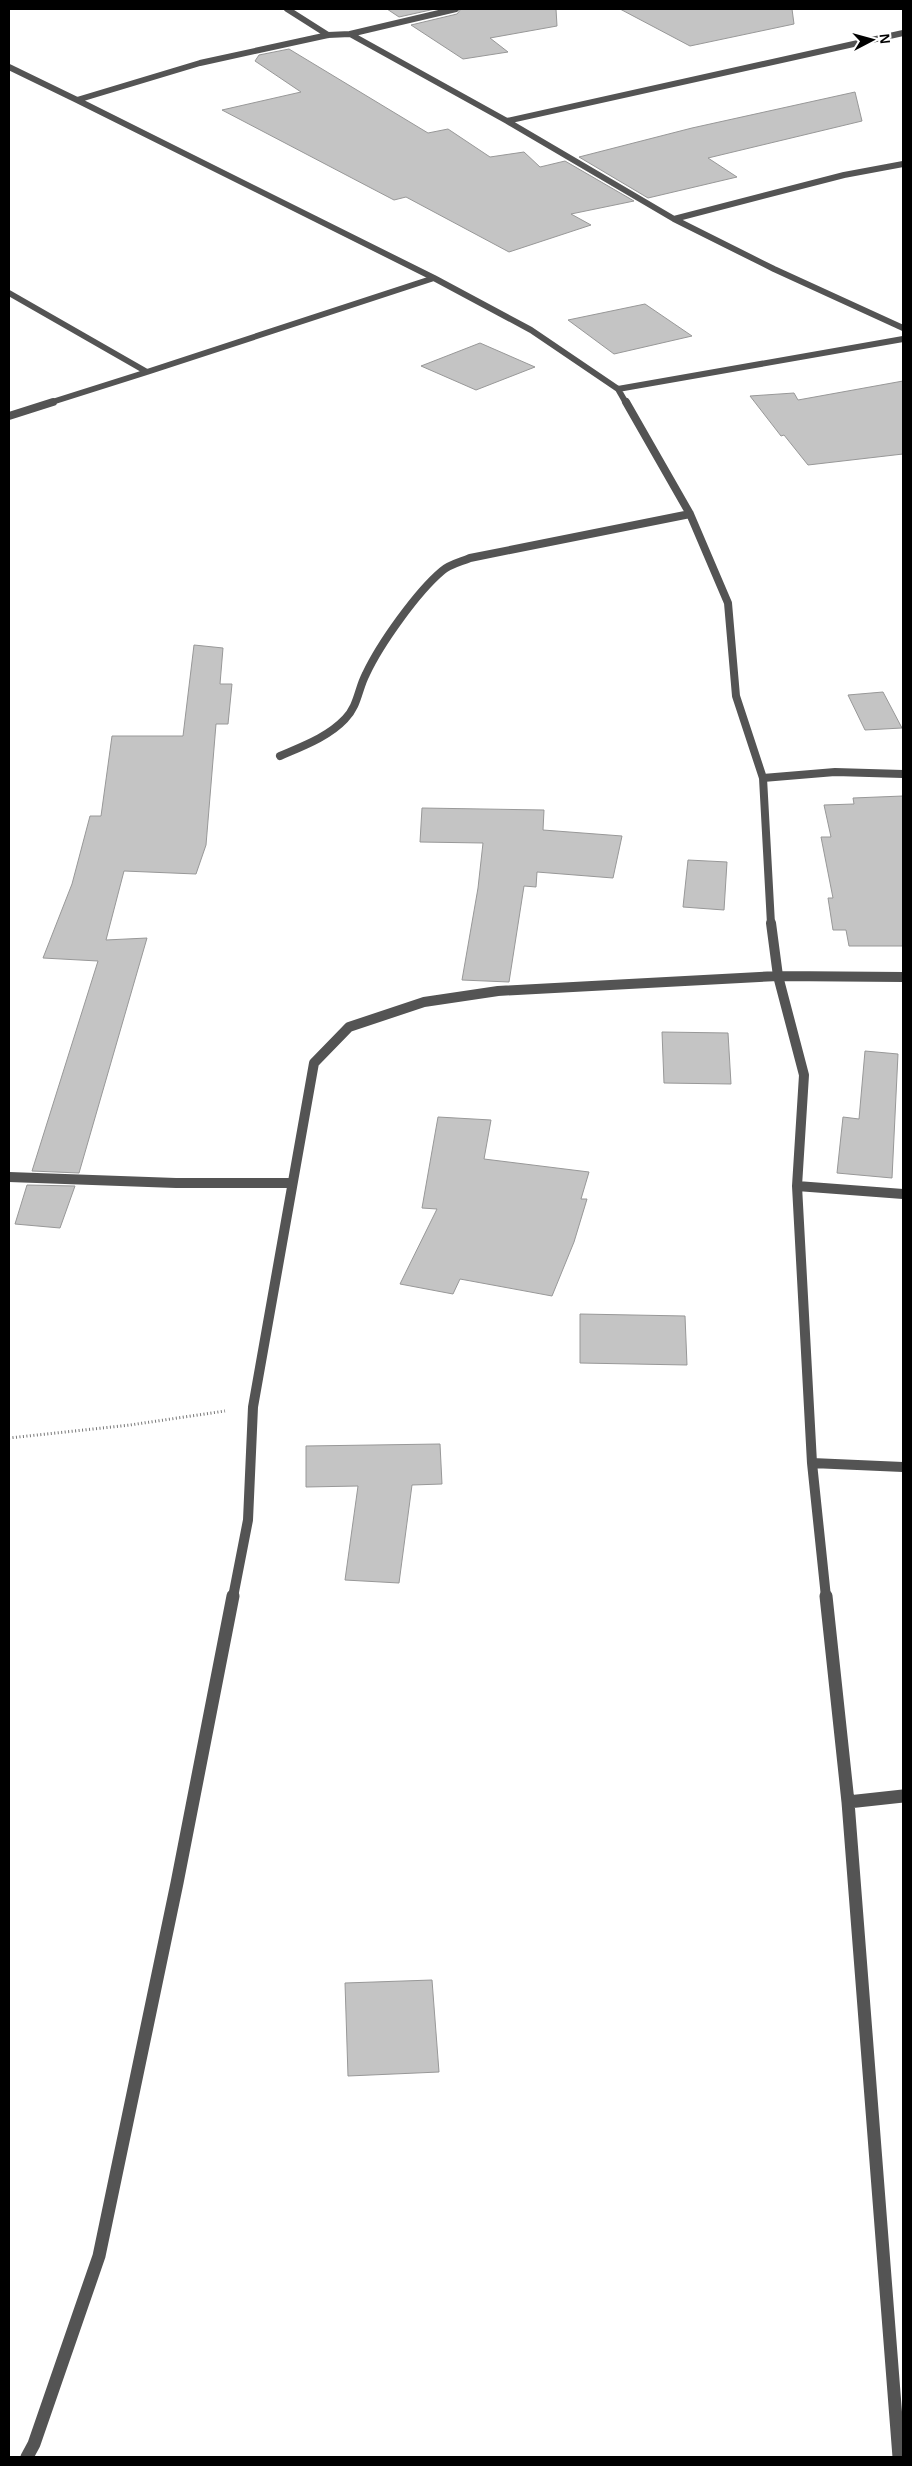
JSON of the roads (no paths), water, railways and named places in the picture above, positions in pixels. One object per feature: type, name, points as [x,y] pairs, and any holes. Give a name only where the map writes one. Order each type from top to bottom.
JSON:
[{"type":"street","points":[[287,9],[328,35]]},
{"type":"street","points":[[77,100],[200,63],[328,35],[350,34],[456,9]]},
{"type":"street","points":[[507,121],[903,33]]},
{"type":"street","points":[[350,34],[507,121],[674,219],[774,269],[903,328]]},
{"type":"street","points":[[9,67],[434,278],[531,330],[618,389],[690,514],[728,603],[736,696],[763,778],[770,919],[778,976],[804,1075],[797,1186],[812,1463],[848,1802],[898,2457]]},
{"type":"street","points":[[674,219],[844,175],[903,164]]},
{"type":"street","points":[[9,416],[434,278]]},
{"type":"street","points":[[9,293],[147,372]]},
{"type":"street","points":[[618,389],[903,339]]},
{"type":"street","points":[[280,756],[317,740],[346,717],[360,698],[366,673],[394,630],[443,571],[470,558],[690,514]]},
{"type":"street","points":[[763,778],[835,772],[903,774]]},
{"type":"street","points":[[27,2457],[34,2444],[99,2256],[179,1873],[248,1520],[253,1407],[314,1063],[349,1027],[424,1002],[498,991],[778,976],[903,977]]},
{"type":"street","points":[[9,1177],[176,1183],[292,1183]]},
{"type":"street","points":[[797,1186],[903,1194]]},
{"type":"street","points":[[812,1463],[903,1467]]},
{"type":"street","points":[[848,1802],[903,1796]]}]
